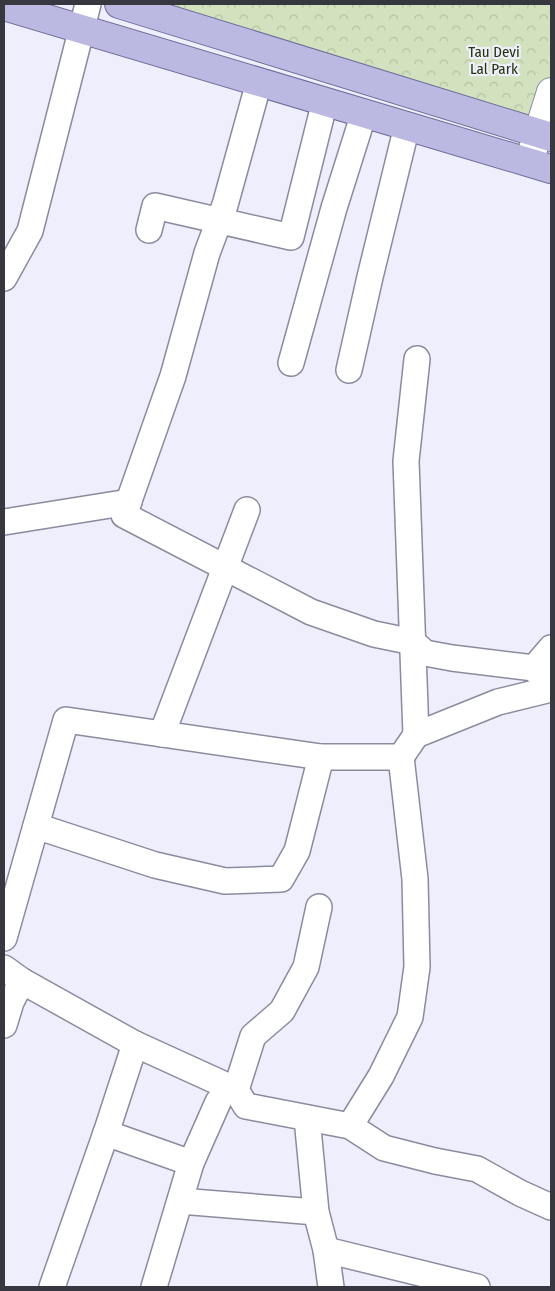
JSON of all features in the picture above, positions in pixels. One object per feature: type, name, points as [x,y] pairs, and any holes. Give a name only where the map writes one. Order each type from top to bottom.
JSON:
[{"type":"main road","points":[[119,4],[545,134]]},
{"type":"main road","points":[[4,6],[84,16],[259,82],[540,165]]},
{"type":"street","points":[[4,278],[30,231],[84,16]]},
{"type":"street","points":[[259,82],[219,221],[207,253],[173,376],[124,515],[311,612],[374,634],[413,642],[425,653],[534,668],[551,689],[498,702],[416,736],[401,757],[415,879],[417,967],[410,1017],[381,1076],[350,1126]]},
{"type":"street","points":[[540,165],[551,92]]},
{"type":"street","points":[[149,230],[155,206],[291,237],[325,101]]},
{"type":"street","points":[[291,363],[334,208],[364,113]]},
{"type":"street","points":[[349,370],[408,126]]},
{"type":"street","points":[[416,736],[406,461],[417,359]]},
{"type":"street","points":[[4,522],[129,502]]},
{"type":"street","points":[[162,734],[247,510]]},
{"type":"street","points":[[534,668],[551,648]]},
{"type":"street","points":[[4,938],[66,720],[321,757],[401,757]]},
{"type":"street","points":[[36,826],[155,866],[225,881],[281,878],[297,851],[321,757]]},
{"type":"street","points":[[154,1287],[191,1163],[227,1096],[253,1036],[282,1011],[306,967],[319,907]]},
{"type":"street","points":[[4,1025],[11,1002],[13,975],[246,1106],[350,1126],[384,1148],[434,1161],[477,1169],[551,1208]]},
{"type":"street","points":[[52,1287],[135,1044]]},
{"type":"street","points":[[307,1118],[316,1212],[326,1250],[331,1287]]},
{"type":"street","points":[[106,1133],[191,1163]]},
{"type":"street","points":[[180,1201],[316,1212]]},
{"type":"street","points":[[326,1250],[477,1287]]},
{"type":"green space","name":"Tau Devi Lal Park","points":[[117,4],[551,4],[551,96],[538,132]]}]
